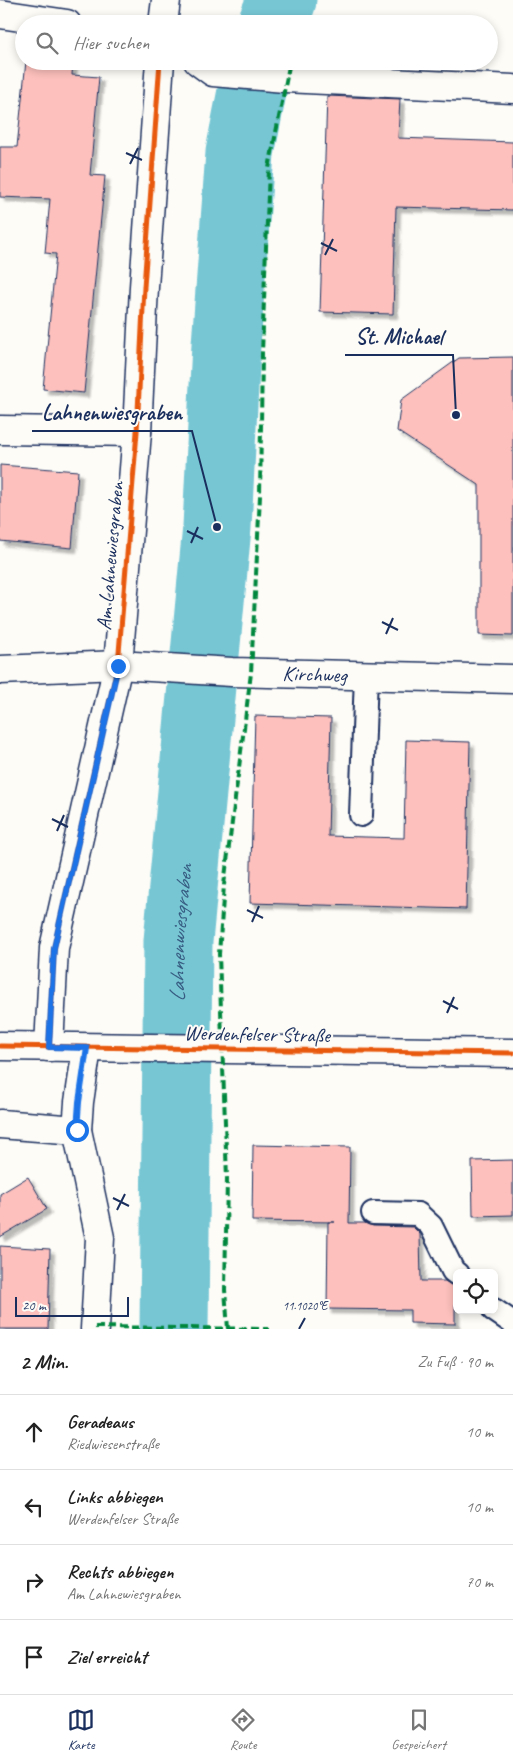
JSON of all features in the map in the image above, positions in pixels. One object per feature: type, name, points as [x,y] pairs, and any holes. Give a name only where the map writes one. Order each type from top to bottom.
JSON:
[{"type":"street","points":[[164,15],[166,0]]},
{"type":"street","points":[[0,14],[15,16]]},
{"type":"street","name":"Am Lahnewiesgraben","points":[[49,1047],[54,948],[118,666],[137,432],[144,287],[159,70]]},
{"type":"street","points":[[227,70],[285,78],[513,89]]},
{"type":"street","points":[[0,430],[137,432]]},
{"type":"street","name":"Kirchweg","points":[[0,670],[118,666],[232,672],[513,679]]},
{"type":"street","name":"Werdenfelser Straße","points":[[0,1046],[513,1053]]},
{"type":"street","points":[[87,1048],[77,1130],[100,1238],[95,1329]]},
{"type":"street","points":[[0,1124],[77,1130]]},
{"type":"lane","points":[[361,815],[366,675]]},
{"type":"lane","points":[[373,1214],[418,1214],[432,1226],[453,1271]]},
{"type":"lane","points":[[498,1313],[513,1323]]},
{"type":"building","points":[[25,70],[72,70],[72,75],[99,77],[90,175],[105,176],[84,393],[43,389],[56,254],[45,253],[50,199],[0,197],[0,147],[17,147]]},
{"type":"building","points":[[327,96],[400,99],[398,138],[513,142],[513,210],[396,207],[393,314],[320,312]]},
{"type":"building","points":[[513,357],[513,636],[479,635],[479,485],[397,431],[401,400],[459,358]]},
{"type":"building","points":[[0,465],[78,471],[72,548],[0,541]]},
{"type":"building","points":[[255,716],[331,718],[328,836],[404,838],[406,740],[470,742],[466,909],[250,903]]},
{"type":"building","points":[[253,1145],[350,1147],[349,1223],[413,1227],[420,1234],[421,1281],[445,1281],[453,1286],[455,1324],[410,1323],[410,1310],[327,1309],[328,1222],[335,1222],[252,1221]]},
{"type":"building","points":[[513,1160],[513,1215],[473,1216],[472,1161]]},
{"type":"building","points":[[28,1177],[47,1209],[0,1237],[0,1194]]},
{"type":"building","points":[[0,1246],[50,1249],[48,1329],[0,1329]]},
{"type":"waterway","name":"Lahnenwiesgraben","points":[[276,15],[282,0]]},
{"type":"waterway","name":"Lahnenwiesgraben","points":[[174,1329],[178,941],[217,527],[226,345],[240,153],[256,70]]},
{"type":"marked path","points":[[228,1329],[225,1290],[227,1179],[219,954],[224,885],[251,673],[260,496],[262,353],[269,168],[288,70]]},
{"type":"marked path","points":[[95,1327],[269,1329]]},
{"type":"cycle path","points":[[49,1047],[54,948],[118,665],[137,432],[144,287],[159,70]]},
{"type":"cycle path","points":[[0,1046],[513,1053]]},
{"type":"place","name":"St. Michael","points":[[456,415]]},
{"type":"place","name":"Lahnenwiesgraben","points":[[217,527]]},
{"type":"route","points":[[77,1130],[87,1048],[49,1047],[54,948],[64,896],[118,666]]}]
